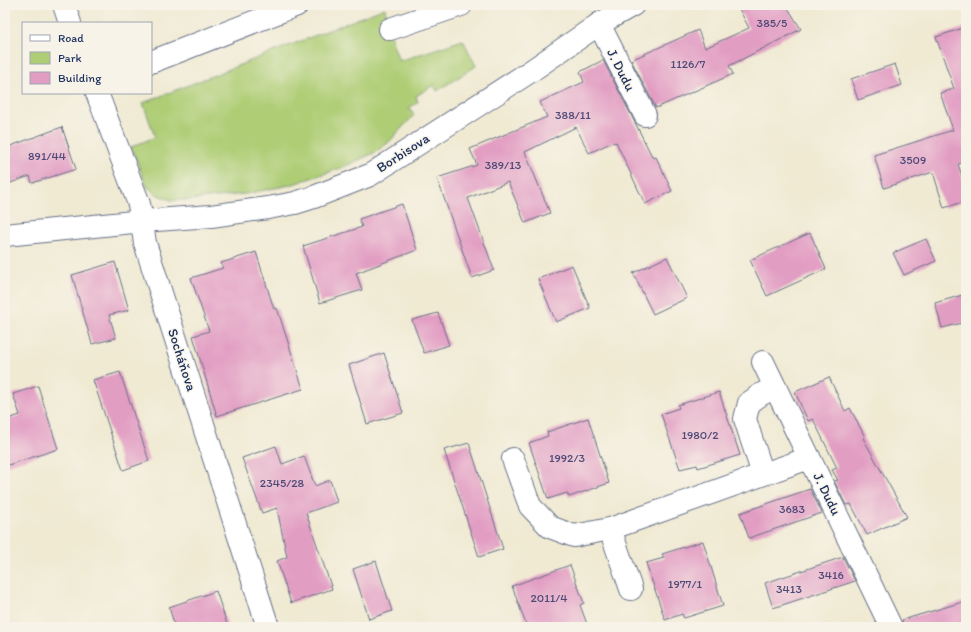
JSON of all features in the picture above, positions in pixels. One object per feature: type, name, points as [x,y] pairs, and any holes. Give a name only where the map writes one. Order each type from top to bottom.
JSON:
[{"type":"street","points":[[64,5],[70,22]]},
{"type":"street","points":[[152,62],[297,5]]},
{"type":"street","points":[[390,29],[461,5]]},
{"type":"street","name":"Borbisova","points":[[5,235],[142,221],[211,216],[295,203],[314,197],[370,175],[531,71],[599,24],[633,5]]},
{"type":"street","name":"J. Dudu","points":[[599,24],[645,115]]},
{"type":"street","name":"Socháňova","points":[[97,94],[139,204],[145,243],[268,627]]},
{"type":"street","name":"J. Dudu","points":[[763,362],[891,627]]},
{"type":"street","points":[[763,474],[745,419],[749,403],[760,394],[775,387]]},
{"type":"street","points":[[513,459],[530,506],[550,527],[574,536],[610,529],[809,458]]},
{"type":"street","points":[[610,529],[631,589]]},
{"type":"green space","points":[[385,8],[392,41],[399,61],[463,40],[476,66],[437,91],[434,85],[416,96],[418,102],[409,108],[414,115],[388,143],[374,153],[341,168],[290,185],[245,194],[189,200],[171,200],[158,195],[147,187],[131,147],[155,137],[143,103]]},
{"type":"building","points":[[737,5],[786,5],[801,29],[729,66],[733,74],[656,108],[631,60],[698,30],[705,48],[749,28]]},
{"type":"building","points":[[966,27],[966,162],[958,164],[966,188],[966,201],[944,208],[933,172],[884,188],[874,155],[953,130],[940,93],[954,89],[936,37]]},
{"type":"building","points":[[603,60],[653,158],[656,157],[672,191],[645,204],[616,142],[589,153],[576,127],[525,152],[550,213],[525,223],[508,182],[468,198],[494,270],[472,278],[437,178],[477,165],[470,149],[547,117],[540,102],[584,82],[580,72]]},
{"type":"building","points":[[895,64],[902,85],[858,100],[851,79]]},
{"type":"building","points":[[62,127],[76,169],[32,183],[30,176],[5,185],[5,148]]},
{"type":"building","points":[[402,204],[417,250],[356,273],[362,290],[320,303],[303,246],[362,227],[359,219]]},
{"type":"building","points":[[810,233],[826,269],[767,296],[750,260]]},
{"type":"building","points":[[926,239],[936,261],[904,275],[893,253]]},
{"type":"building","points":[[256,252],[274,309],[277,308],[303,389],[217,416],[193,336],[209,331],[191,278],[223,268],[221,263]]},
{"type":"building","points":[[667,257],[687,298],[653,314],[633,273]]},
{"type":"building","points":[[115,262],[129,310],[109,315],[116,338],[92,344],[72,275]]},
{"type":"building","points":[[572,265],[590,308],[556,322],[538,279]]},
{"type":"building","points":[[966,294],[966,322],[942,328],[935,303]]},
{"type":"building","points":[[438,313],[449,345],[424,353],[412,320]]},
{"type":"building","points":[[384,353],[403,413],[367,424],[349,365]]},
{"type":"building","points":[[120,372],[149,461],[123,470],[93,380]]},
{"type":"building","points":[[829,377],[845,411],[850,408],[865,437],[863,438],[907,517],[867,535],[851,504],[846,505],[834,481],[838,480],[832,470],[837,468],[813,419],[808,421],[795,392]]},
{"type":"building","points":[[38,386],[58,449],[5,466],[5,420],[20,415],[13,394]]},
{"type":"building","points":[[719,392],[740,455],[698,468],[697,465],[680,469],[661,414],[679,408],[678,405]]},
{"type":"building","points":[[588,418],[609,483],[569,497],[567,493],[548,499],[529,443],[548,436],[547,432]]},
{"type":"building","points":[[469,443],[503,549],[479,557],[444,450]]},
{"type":"building","points":[[276,446],[282,464],[304,456],[315,486],[330,480],[337,502],[306,513],[332,589],[291,603],[277,561],[287,557],[277,508],[262,513],[242,458]]},
{"type":"building","points":[[810,489],[822,513],[749,538],[740,513]]},
{"type":"building","points":[[703,541],[723,606],[684,618],[682,614],[665,620],[646,563],[664,558],[662,554]]},
{"type":"building","points":[[843,557],[855,581],[773,608],[765,583]]},
{"type":"building","points":[[376,561],[392,611],[369,619],[353,569]]},
{"type":"building","points":[[570,565],[584,603],[580,605],[588,627],[527,627],[512,586]]},
{"type":"building","points":[[216,591],[228,627],[175,627],[169,607]]},
{"type":"building","points":[[966,601],[966,627],[903,627],[902,620]]}]
